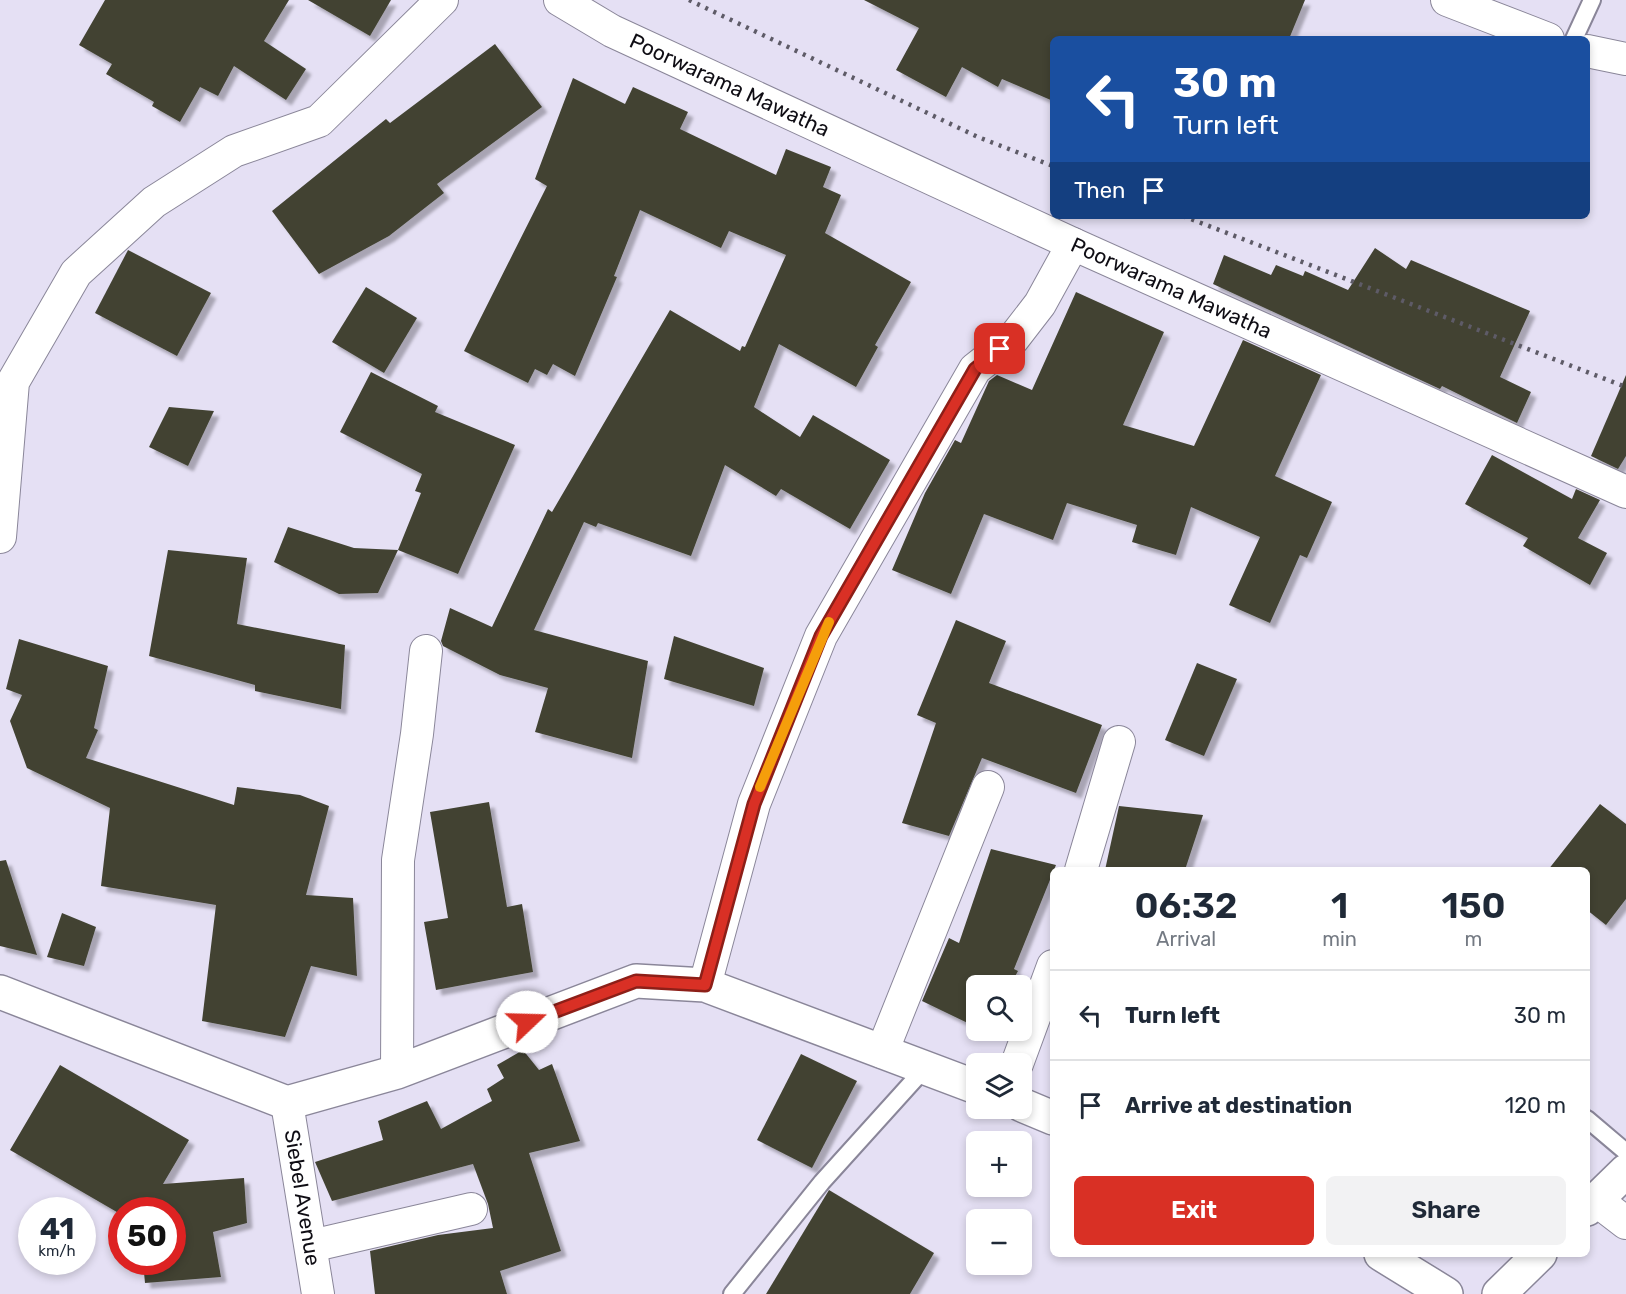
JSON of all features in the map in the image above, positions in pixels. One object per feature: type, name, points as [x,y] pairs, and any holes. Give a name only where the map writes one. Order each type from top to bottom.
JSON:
[{"type":"main road","points":[[0,992],[287,1103],[397,1072],[636,981],[705,985],[966,1084]]},
{"type":"main road","points":[[1032,1109],[1050,1117]]},
{"type":"main road","points":[[1592,1204],[1626,1171]]},
{"type":"main road","points":[[1386,1257],[1446,1294]]},
{"type":"main road","points":[[1499,1294],[1537,1257]]},
{"type":"street","points":[[0,537],[13,382],[76,273],[164,195],[234,151],[319,121],[442,0]]},
{"type":"street","name":"Poorwarama Mawatha","points":[[560,0],[612,31],[1073,244],[1626,492]]},
{"type":"street","points":[[1448,0],[1540,36]]},
{"type":"street","points":[[1590,52],[1626,59]]},
{"type":"street","points":[[705,985],[754,804],[821,636],[975,369],[1013,339],[1040,304],[1073,244]]},
{"type":"street","points":[[397,1072],[398,860],[417,734],[426,651]]},
{"type":"street","points":[[1082,867],[1119,742]]},
{"type":"street","points":[[882,1052],[988,787]]},
{"type":"street","points":[[1021,1053],[1050,974]]},
{"type":"street","name":"Siebel Avenue","points":[[287,1103],[318,1294]]},
{"type":"street","points":[[1592,1204],[1626,1223]]},
{"type":"street","points":[[311,1246],[471,1209]]},
{"type":"lane","points":[[1575,36],[1592,0]]},
{"type":"lane","points":[[732,1294],[822,1182],[925,1068]]},
{"type":"lane","points":[[1590,1122],[1626,1152]]},
{"type":"building","points":[[105,0],[289,0],[264,41],[306,69],[286,100],[234,66],[218,96],[200,87],[180,122],[152,106],[154,102],[106,74],[112,64],[79,45]]},
{"type":"building","points":[[308,0],[391,0],[370,36]]},
{"type":"building","points":[[864,0],[1305,0],[1290,36],[1050,36],[1050,100],[1002,79],[998,87],[962,67],[946,97],[896,70],[919,28]]},
{"type":"building","points":[[495,44],[542,107],[437,184],[444,193],[389,236],[319,274],[272,211],[386,119],[390,123]]},
{"type":"building","points":[[573,78],[625,104],[633,87],[688,112],[680,129],[776,175],[786,149],[831,167],[823,187],[841,195],[825,233],[911,282],[875,345],[878,347],[856,387],[779,344],[754,407],[800,437],[813,415],[890,460],[850,529],[781,489],[776,496],[725,465],[691,556],[598,523],[596,527],[584,522],[534,630],[648,661],[632,758],[535,732],[548,688],[500,675],[443,646],[441,641],[450,608],[492,627],[548,509],[552,512],[670,310],[740,351],[742,346],[745,347],[786,255],[729,231],[721,248],[640,210],[614,276],[617,277],[575,376],[553,364],[547,375],[535,369],[528,383],[464,351],[547,186],[535,179]]},
{"type":"building","points":[[1375,248],[1406,269],[1411,260],[1530,311],[1500,377],[1531,392],[1517,423],[1442,386],[1440,389],[1213,284],[1224,255],[1271,275],[1276,265],[1303,276],[1305,271],[1348,290]]},
{"type":"building","points":[[128,250],[211,293],[177,356],[95,313]]},
{"type":"building","points":[[366,287],[417,318],[384,373],[332,342]]},
{"type":"building","points":[[1076,292],[1164,332],[1123,425],[1194,446],[1243,340],[1321,375],[1275,476],[1332,502],[1307,558],[1300,555],[1270,623],[1229,605],[1260,537],[1191,507],[1176,555],[1132,542],[1137,525],[1067,503],[1053,540],[984,514],[951,594],[892,570],[925,493],[955,440],[961,443],[989,381],[997,375],[1032,390]]},
{"type":"building","points":[[371,372],[438,406],[435,412],[515,445],[458,574],[398,550],[421,493],[415,491],[422,474],[340,432]]},
{"type":"building","points":[[1626,375],[1626,456],[1618,469],[1591,456]]},
{"type":"building","points":[[169,407],[214,411],[188,466],[149,447]]},
{"type":"building","points":[[1492,455],[1572,499],[1576,489],[1600,500],[1578,538],[1607,553],[1590,585],[1523,546],[1528,538],[1465,504]]},
{"type":"building","points":[[288,527],[354,548],[398,550],[378,593],[339,594],[274,562]]},
{"type":"building","points":[[168,550],[247,558],[237,624],[345,645],[341,709],[255,691],[255,685],[149,656]]},
{"type":"building","points":[[956,620],[1006,641],[989,683],[1102,725],[1076,793],[982,758],[949,836],[902,823],[936,723],[917,715]]},
{"type":"building","points":[[674,636],[764,668],[754,706],[664,679]]},
{"type":"building","points":[[19,639],[108,666],[94,728],[98,730],[86,758],[234,805],[237,787],[300,795],[329,806],[306,895],[353,898],[357,976],[311,966],[285,1037],[202,1021],[216,905],[101,886],[110,808],[27,768],[10,721],[22,695],[6,689]]},
{"type":"building","points":[[1197,663],[1237,679],[1204,756],[1165,740]]},
{"type":"building","points":[[489,802],[507,907],[522,904],[533,972],[436,990],[424,922],[448,918],[430,812]]},
{"type":"building","points":[[1600,804],[1626,824],[1626,899],[1606,925],[1590,912],[1590,867],[1550,867]]},
{"type":"building","points":[[1119,806],[1203,815],[1186,867],[1106,867]]},
{"type":"building","points":[[991,849],[1056,865],[1050,867],[1050,880],[1014,969],[1018,971],[1016,975],[966,975],[966,1022],[922,1001],[949,938],[959,943]]},
{"type":"building","points":[[6,860],[37,955],[0,946],[0,861]]},
{"type":"building","points":[[62,913],[96,927],[84,966],[47,957]]},
{"type":"building","points":[[523,1050],[539,1070],[552,1064],[580,1141],[529,1153],[561,1251],[500,1271],[507,1294],[375,1294],[370,1251],[438,1235],[493,1228],[488,1204],[473,1164],[332,1201],[315,1162],[383,1140],[378,1121],[427,1101],[441,1129],[492,1101],[487,1089],[504,1078],[497,1065]]},
{"type":"building","points":[[801,1054],[857,1081],[812,1168],[757,1140]]},
{"type":"building","points":[[60,1065],[189,1140],[163,1184],[244,1178],[247,1223],[213,1232],[221,1277],[145,1283],[144,1275],[186,1275],[186,1197],[108,1197],[108,1207],[96,1200],[96,1197],[91,1197],[10,1150]]},
{"type":"building","points":[[829,1190],[934,1253],[910,1294],[766,1294]]},
{"type":"railway","points":[[689,0],[978,137],[1050,165]]},
{"type":"railway","points":[[1191,219],[1626,387]]},
{"type":"slow traffic","points":[[760,787],[821,636],[829,622]]},
{"type":"route","points":[[527,1022],[636,981],[705,985],[754,804],[821,636],[975,369],[1000,349]]}]
